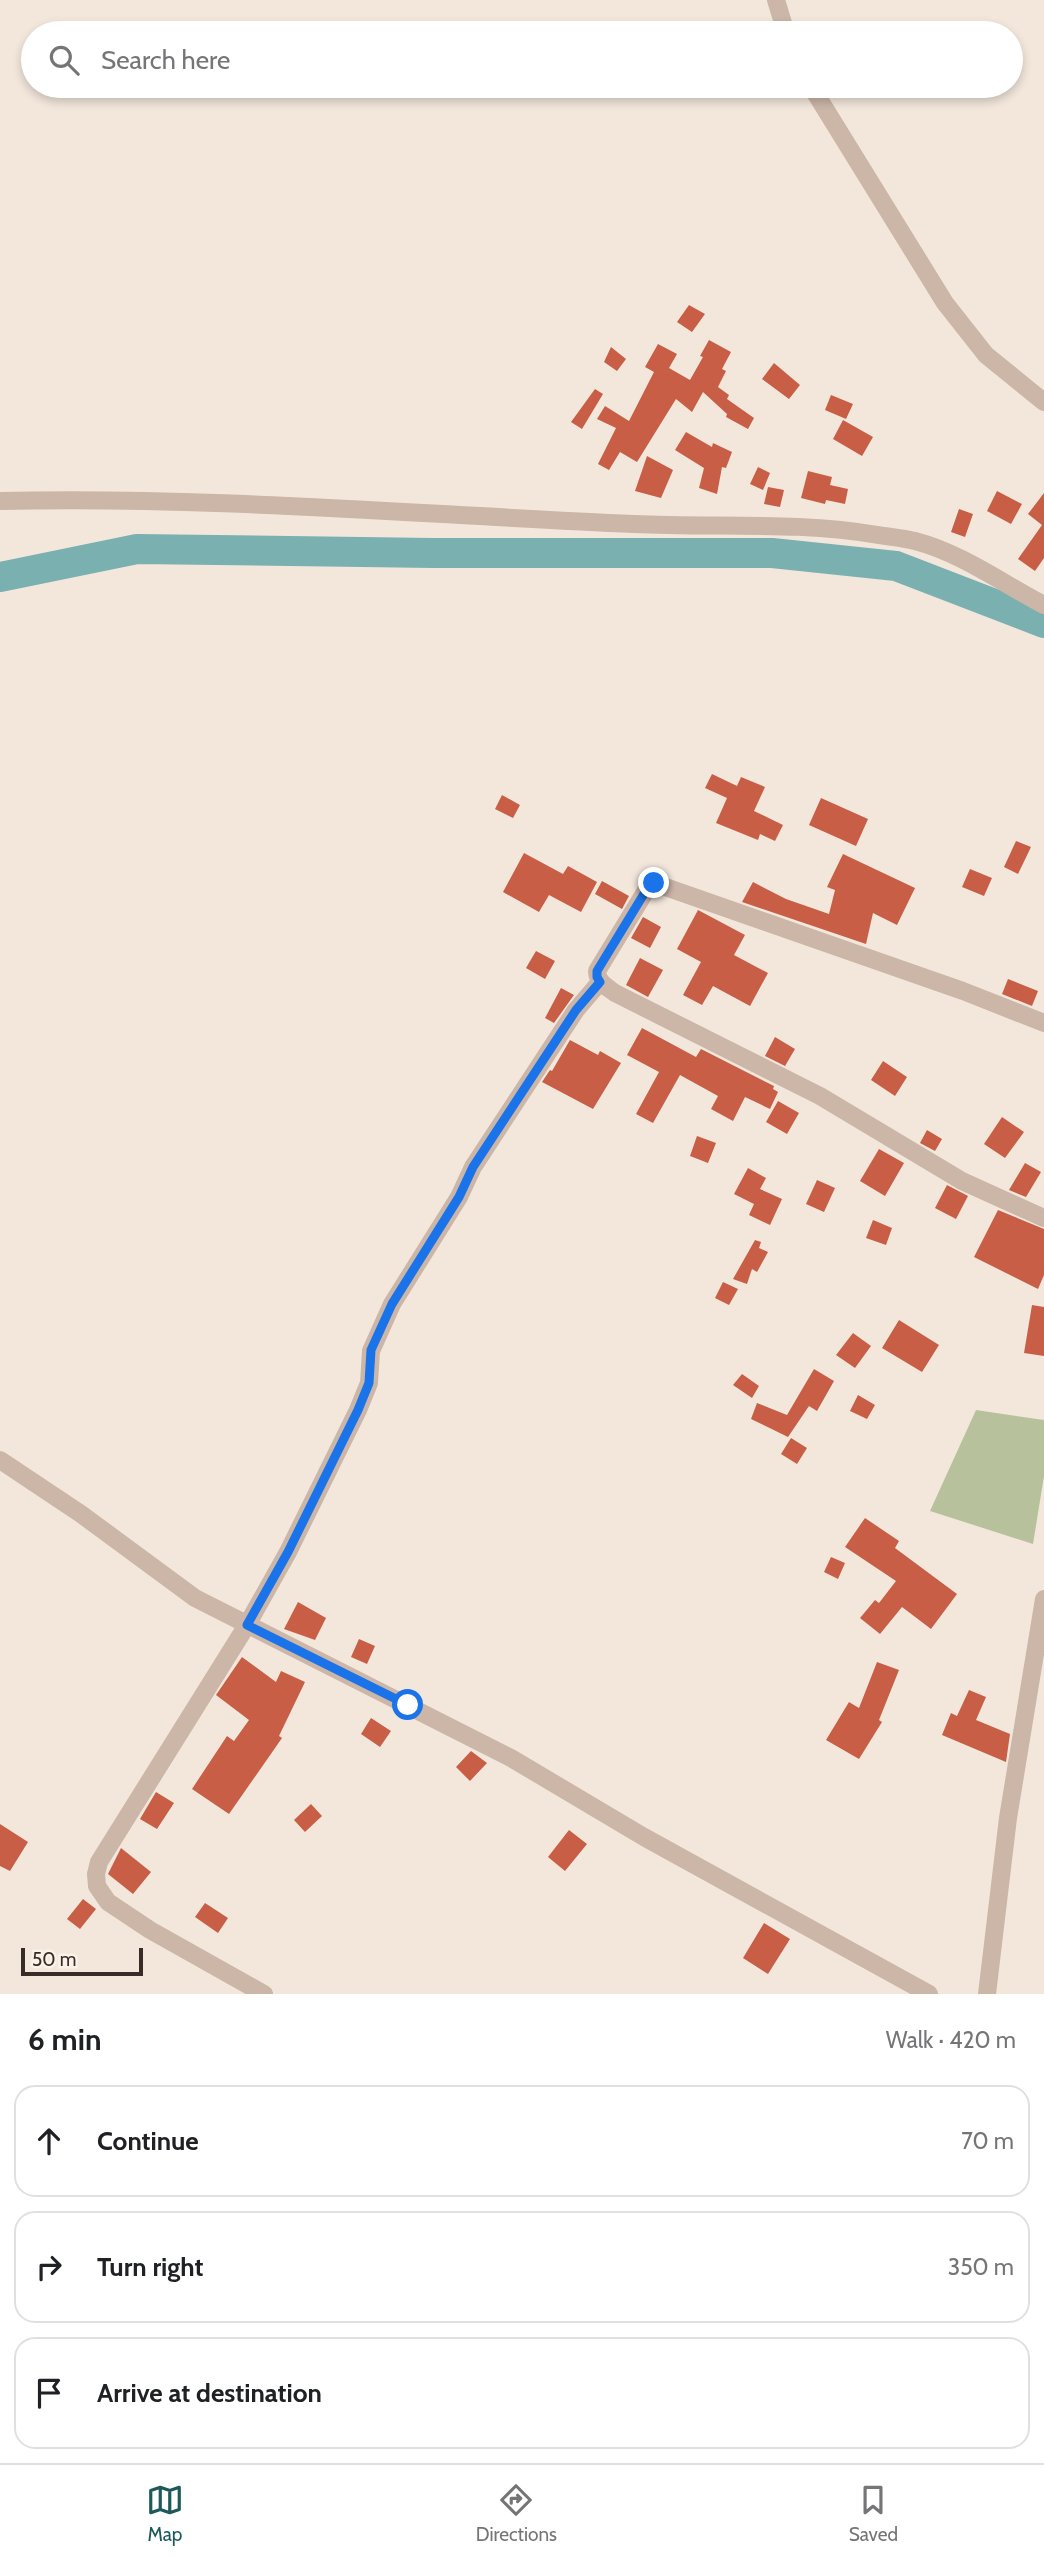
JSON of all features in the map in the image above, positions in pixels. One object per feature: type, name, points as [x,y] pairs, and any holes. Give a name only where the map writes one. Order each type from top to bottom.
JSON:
[{"type":"street","points":[[776,0],[782,21]]},
{"type":"street","points":[[818,98],[945,303],[986,355],[1044,402]]},
{"type":"street","points":[[0,501],[112,500],[853,531],[915,541],[936,549],[1044,605]]},
{"type":"street","points":[[1044,1023],[963,991],[654,883],[650,884],[597,971],[600,982],[615,993],[820,1096],[962,1181],[1044,1218]]},
{"type":"street","points":[[264,1994],[150,1930],[108,1902],[97,1886],[96,1874],[101,1857],[247,1625],[288,1552],[358,1410],[369,1383],[371,1350],[392,1304],[459,1197],[473,1167],[576,1010],[600,982]]},
{"type":"street","points":[[0,1460],[81,1514],[195,1598],[511,1758],[644,1837],[929,1994]]},
{"type":"street","points":[[987,1994],[1008,1818],[1041,1636],[1044,1598]]},
{"type":"green space","points":[[976,1410],[1044,1420],[1044,1476],[1033,1544],[930,1511]]},
{"type":"building","points":[[689,305],[705,314],[692,332],[677,322]]},
{"type":"building","points":[[709,340],[731,352],[722,369],[726,371],[718,387],[729,395],[727,399],[754,418],[748,429],[726,417],[727,414],[703,392],[692,412],[676,399],[637,462],[620,452],[609,470],[598,464],[616,428],[597,419],[605,406],[629,421],[654,372],[645,367],[658,344],[677,354],[669,368],[690,380]]},
{"type":"building","points":[[611,347],[626,359],[617,371],[604,362]]},
{"type":"building","points":[[774,363],[800,385],[789,399],[762,379]]},
{"type":"building","points":[[595,389],[603,394],[582,429],[571,422]]},
{"type":"building","points":[[831,395],[853,404],[846,419],[825,410]]},
{"type":"building","points":[[843,420],[873,437],[862,456],[833,439]]},
{"type":"building","points":[[686,432],[712,447],[713,443],[732,452],[726,468],[722,467],[717,494],[699,488],[704,468],[675,450]]},
{"type":"building","points":[[647,456],[673,470],[661,498],[635,491]]},
{"type":"building","points":[[758,467],[770,473],[763,490],[750,484]]},
{"type":"building","points":[[808,471],[832,477],[830,485],[848,489],[845,504],[826,500],[825,504],[801,498]]},
{"type":"building","points":[[768,487],[784,490],[780,507],[764,504]]},
{"type":"building","points":[[997,491],[1022,504],[1011,524],[987,511]]},
{"type":"building","points":[[1044,493],[1044,558],[1035,571],[1018,559],[1042,525],[1028,514]]},
{"type":"building","points":[[959,509],[973,514],[965,537],[951,532]]},
{"type":"building","points":[[712,774],[737,786],[741,777],[765,787],[754,811],[783,825],[775,841],[760,834],[758,840],[716,823],[727,798],[705,788]]},
{"type":"building","points":[[502,795],[520,805],[513,818],[495,809]]},
{"type":"building","points":[[821,798],[868,819],[856,846],[809,825]]},
{"type":"building","points":[[1016,841],[1031,847],[1018,874],[1004,867]]},
{"type":"building","points":[[524,853],[563,874],[568,866],[597,882],[581,912],[549,895],[539,912],[503,892]]},
{"type":"building","points":[[843,854],[915,888],[897,925],[873,913],[866,944],[742,902],[753,882],[786,899],[829,914],[835,890],[827,887]]},
{"type":"building","points":[[970,869],[992,878],[984,896],[962,887]]},
{"type":"building","points":[[602,881],[629,896],[622,909],[595,894]]},
{"type":"building","points":[[698,910],[745,935],[734,955],[768,973],[750,1006],[713,986],[702,1005],[683,995],[701,962],[677,949]]},
{"type":"building","points":[[643,917],[661,927],[650,948],[631,938]]},
{"type":"building","points":[[536,951],[555,961],[545,979],[526,968]]},
{"type":"building","points":[[640,958],[663,970],[648,997],[626,985]]},
{"type":"building","points":[[1008,979],[1038,991],[1032,1006],[1002,994]]},
{"type":"building","points":[[561,988],[574,995],[554,1023],[545,1018]]},
{"type":"building","points":[[642,1028],[696,1057],[701,1049],[774,1086],[773,1089],[778,1092],[770,1109],[745,1097],[733,1121],[711,1109],[718,1096],[680,1075],[653,1123],[636,1114],[659,1072],[627,1055]]},
{"type":"building","points":[[775,1037],[795,1049],[785,1066],[765,1056]]},
{"type":"building","points":[[570,1040],[598,1055],[600,1051],[621,1063],[593,1109],[542,1082],[550,1070],[552,1071]]},
{"type":"building","points":[[883,1061],[907,1077],[895,1096],[871,1080]]},
{"type":"building","points":[[778,1101],[799,1113],[787,1134],[766,1122]]},
{"type":"building","points":[[1002,1117],[1024,1132],[1005,1158],[984,1144]]},
{"type":"building","points":[[927,1130],[942,1139],[935,1151],[920,1143]]},
{"type":"building","points":[[697,1136],[716,1143],[708,1163],[690,1156]]},
{"type":"building","points":[[879,1149],[904,1163],[885,1196],[860,1181]]},
{"type":"building","points":[[1025,1163],[1041,1172],[1026,1197],[1009,1190]]},
{"type":"building","points":[[748,1168],[766,1178],[760,1189],[782,1199],[770,1225],[749,1215],[754,1204],[734,1194]]},
{"type":"building","points":[[817,1180],[835,1188],[824,1212],[806,1204]]},
{"type":"building","points":[[947,1185],[968,1196],[956,1219],[935,1208]]},
{"type":"building","points":[[998,1210],[1044,1229],[1044,1275],[1038,1289],[974,1257]]},
{"type":"building","points":[[873,1220],[892,1228],[886,1245],[866,1238]]},
{"type":"building","points":[[755,1240],[761,1242],[759,1248],[768,1252],[757,1272],[752,1269],[747,1284],[733,1279]]},
{"type":"building","points":[[723,1282],[738,1289],[729,1305],[715,1298]]},
{"type":"building","points":[[1032,1305],[1044,1307],[1044,1356],[1024,1353]]},
{"type":"building","points":[[899,1320],[939,1345],[922,1372],[882,1348]]},
{"type":"building","points":[[853,1333],[871,1346],[855,1368],[836,1355]]},
{"type":"building","points":[[814,1369],[834,1381],[817,1411],[809,1406],[788,1437],[751,1419],[757,1403],[787,1415]]},
{"type":"building","points":[[742,1374],[759,1386],[752,1398],[733,1385]]},
{"type":"building","points":[[858,1395],[875,1405],[867,1419],[850,1411]]},
{"type":"building","points":[[791,1438],[807,1448],[797,1464],[781,1454]]},
{"type":"building","points":[[865,1518],[899,1541],[895,1548],[957,1594],[931,1629],[902,1607],[880,1634],[860,1618],[875,1600],[879,1603],[896,1581],[845,1547]]},
{"type":"building","points":[[831,1557],[845,1563],[838,1579],[824,1572]]},
{"type":"building","points":[[298,1602],[326,1618],[315,1640],[284,1629]]},
{"type":"building","points":[[359,1639],[375,1646],[367,1664],[351,1657]]},
{"type":"building","points":[[242,1657],[276,1682],[281,1671],[305,1682],[279,1736],[282,1738],[229,1814],[192,1789],[227,1736],[234,1741],[249,1720],[216,1695]]},
{"type":"building","points":[[877,1662],[899,1670],[879,1720],[882,1722],[859,1759],[826,1740],[849,1702],[859,1708]]},
{"type":"building","points":[[969,1690],[986,1697],[976,1720],[1010,1734],[1006,1762],[942,1735],[951,1713],[957,1716]]},
{"type":"building","points":[[371,1718],[391,1731],[380,1747],[361,1734]]},
{"type":"building","points":[[471,1751],[487,1763],[470,1781],[456,1767]]},
{"type":"building","points":[[156,1792],[174,1803],[157,1829],[140,1819]]},
{"type":"building","points":[[311,1804],[322,1816],[305,1832],[294,1820]]},
{"type":"building","points":[[0,1824],[28,1842],[10,1871],[0,1866]]},
{"type":"building","points":[[569,1830],[587,1844],[565,1871],[548,1857]]},
{"type":"building","points":[[121,1848],[151,1872],[133,1894],[108,1874]]},
{"type":"building","points":[[83,1899],[96,1909],[80,1929],[67,1919]]},
{"type":"building","points":[[205,1903],[228,1918],[218,1933],[195,1917]]},
{"type":"building","points":[[764,1923],[790,1939],[768,1974],[743,1958]]},
{"type":"waterway","points":[[0,577],[137,549],[433,553],[772,553],[896,566],[1044,623]]},
{"type":"route","points":[[408,1705],[247,1625],[288,1552],[358,1410],[369,1383],[371,1350],[392,1304],[459,1197],[473,1167],[576,1010],[600,982],[597,971],[650,884],[654,883]]}]
